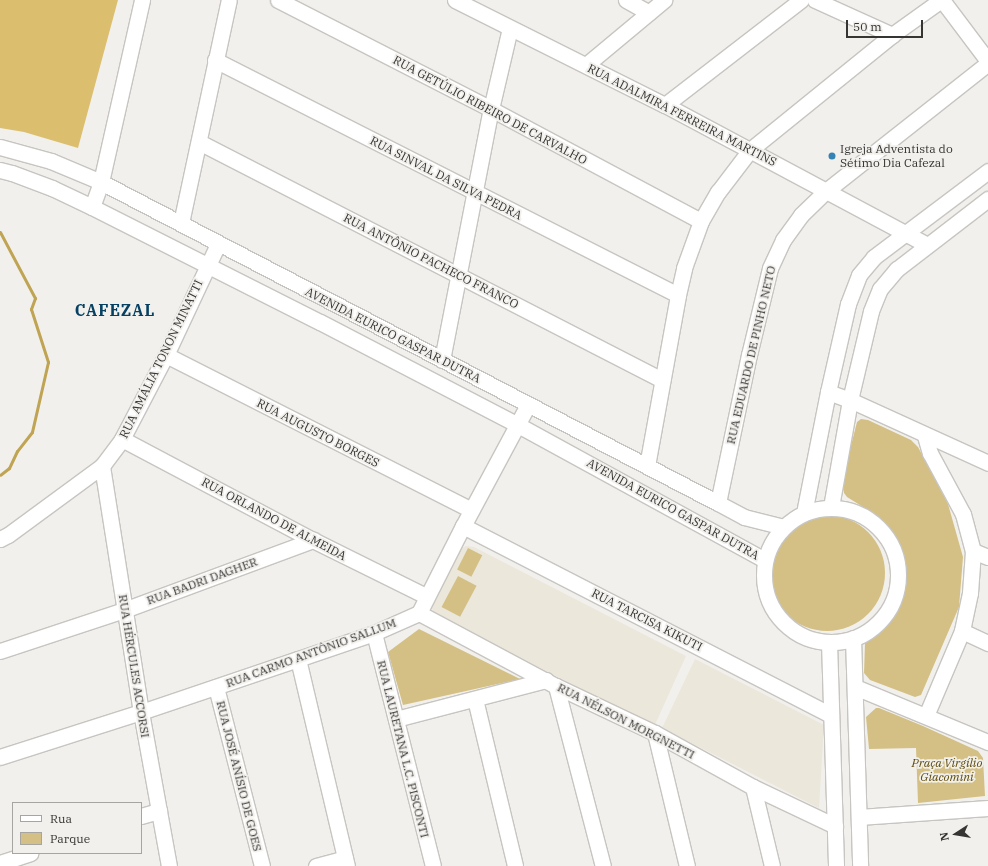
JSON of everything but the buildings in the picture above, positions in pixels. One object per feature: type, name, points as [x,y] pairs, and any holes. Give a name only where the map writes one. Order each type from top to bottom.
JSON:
[{"type":"street","points":[[92,207],[101,182],[142,0]]},
{"type":"street","points":[[180,223],[229,0]]},
{"type":"street","name":"RUA GETÚLIO RIBEIRO DE CARVALHO","points":[[278,0],[491,109],[701,221]]},
{"type":"street","name":"RUA ADALMIRA FERREIRA MARTINS","points":[[456,0],[665,105],[906,232],[927,245]]},
{"type":"street","points":[[626,0],[649,13]]},
{"type":"street","points":[[586,65],[664,0]]},
{"type":"street","points":[[665,105],[801,0]]},
{"type":"street","points":[[814,0],[892,35]]},
{"type":"street","points":[[647,466],[684,268],[701,221],[718,192],[750,150],[892,35],[942,0],[988,62]]},
{"type":"street","points":[[442,360],[491,109],[510,28]]},
{"type":"street","name":"RUA SINVAL DA SILVA PEDRA","points":[[215,60],[678,295]]},
{"type":"street","name":"RUA EDUARDO DE PINHO NETO","points":[[718,503],[749,355],[770,268],[783,240],[801,215],[826,191],[988,62]]},
{"type":"street","name":"RUA ANTÔNIO PACHECO FRANCO","points":[[199,142],[662,380]]},
{"type":"street","name":"AVENIDA EURICO GASPAR DUTRA","points":[[0,147],[50,161],[101,182],[330,303],[718,503],[744,516],[784,527]]},
{"type":"street","name":"AVENIDA EURICO GASPAR DUTRA","points":[[0,170],[52,188],[320,322],[518,425],[766,560]]},
{"type":"street","points":[[804,513],[828,392],[848,304],[859,276],[874,257],[988,170]]},
{"type":"street","points":[[831,507],[850,400],[871,310],[880,289],[897,269],[988,199]]},
{"type":"street","name":"RUA AMÁLIA TONON MINATTI","points":[[0,539],[8,535],[102,466],[122,439],[166,355],[218,244]]},
{"type":"street","points":[[320,322],[330,303]]},
{"type":"street","name":"RUA AUGUSTO BORGES","points":[[166,355],[471,510]]},
{"type":"street","points":[[828,392],[850,400],[925,436],[988,463]]},
{"type":"street","points":[[419,612],[471,510],[528,405]]},
{"type":"street","points":[[925,436],[930,452],[962,514],[973,551],[970,593],[962,631],[926,716]]},
{"type":"street","name":"RUA ORLANDO DE ALMEIDA","points":[[122,439],[313,540],[426,596]]},
{"type":"street","points":[[940,470],[942,454],[948,446]]},
{"type":"street","name":"RUA HÉRCULES ACCORSI","points":[[102,466],[141,712],[169,866]]},
{"type":"street","points":[[831,507],[852,511],[870,520],[885,535],[894,554],[898,574],[895,595],[886,614],[872,628],[853,638],[829,642],[806,637],[786,625],[772,606],[765,584],[766,560],[772,543],[784,527],[804,513],[831,507]]},
{"type":"street","name":"RUA TARCISA KIKUTI","points":[[463,526],[831,715]]},
{"type":"street","name":"RUA BADRI DAGHER","points":[[0,651],[124,610],[313,540]]},
{"type":"street","points":[[973,551],[988,557]]},
{"type":"street","name":"RUA CARMO ANTÔNIO SALLUM","points":[[0,757],[141,712],[374,633],[419,612]]},
{"type":"street","name":"RUA NÉLSON MORGNETTI","points":[[419,612],[551,683],[655,733],[753,787],[835,826]]},
{"type":"street","points":[[962,631],[988,643]]},
{"type":"street","name":"RUA LAURETANA L.C. PISCONTI","points":[[374,633],[433,866]]},
{"type":"street","points":[[853,638],[860,866]]},
{"type":"street","points":[[829,642],[836,866]]},
{"type":"street","points":[[298,659],[346,862],[316,866]]},
{"type":"street","points":[[396,718],[551,683],[603,866]]},
{"type":"street","name":"RUA JOSÉ ANÍSIO DE GOES","points":[[216,687],[262,866]]},
{"type":"street","points":[[855,687],[988,742]]},
{"type":"street","points":[[475,699],[515,866]]},
{"type":"street","points":[[655,733],[687,866]]},
{"type":"street","points":[[753,787],[772,866]]},
{"type":"street","points":[[858,817],[988,808]]},
{"type":"street","points":[[142,816],[159,810]]},
{"type":"street","points":[[0,863],[27,854]]},
{"type":"shaded area","points":[[0,0],[118,0],[78,148],[24,132],[0,128]]},
{"type":"shaded area","points":[[466,546],[474,547],[686,656],[654,727],[434,613],[431,606],[462,548]]},
{"type":"shaded area","points":[[695,659],[824,725],[819,808],[662,728]]},
{"type":"green space","points":[[861,419],[868,420],[911,440],[918,447],[948,504],[963,557],[959,607],[921,695],[915,697],[870,680],[864,673],[865,643],[885,624],[896,607],[902,589],[903,568],[896,537],[884,522],[876,515],[847,497],[844,493],[843,488],[849,453],[857,422]]},
{"type":"green space","points":[[827,515],[849,519],[868,532],[881,551],[885,573],[881,595],[868,614],[849,627],[827,631],[805,627],[786,614],[773,595],[769,573],[773,551],[786,532],[805,519]]},
{"type":"green space","points":[[468,548],[482,555],[471,577],[457,569]]},
{"type":"green space","points":[[458,576],[477,586],[460,617],[442,607]]},
{"type":"green space","points":[[419,629],[520,679],[403,705],[388,652]]},
{"type":"green space","name":"Praça Virgílio Giacomini","points":[[876,708],[923,726],[978,751],[983,758],[985,796],[918,803],[916,748],[869,749],[866,717]]},
{"type":"waterway","points":[[0,232],[35,298],[31,309],[48,362],[32,432],[17,451],[9,468],[0,475]]},
{"type":"place","name":"Igreja Adventista do Sétimo Dia Cafezal","points":[[832,156]]},
{"type":"district","name":"CAFEZAL","points":[[115,310]]}]
